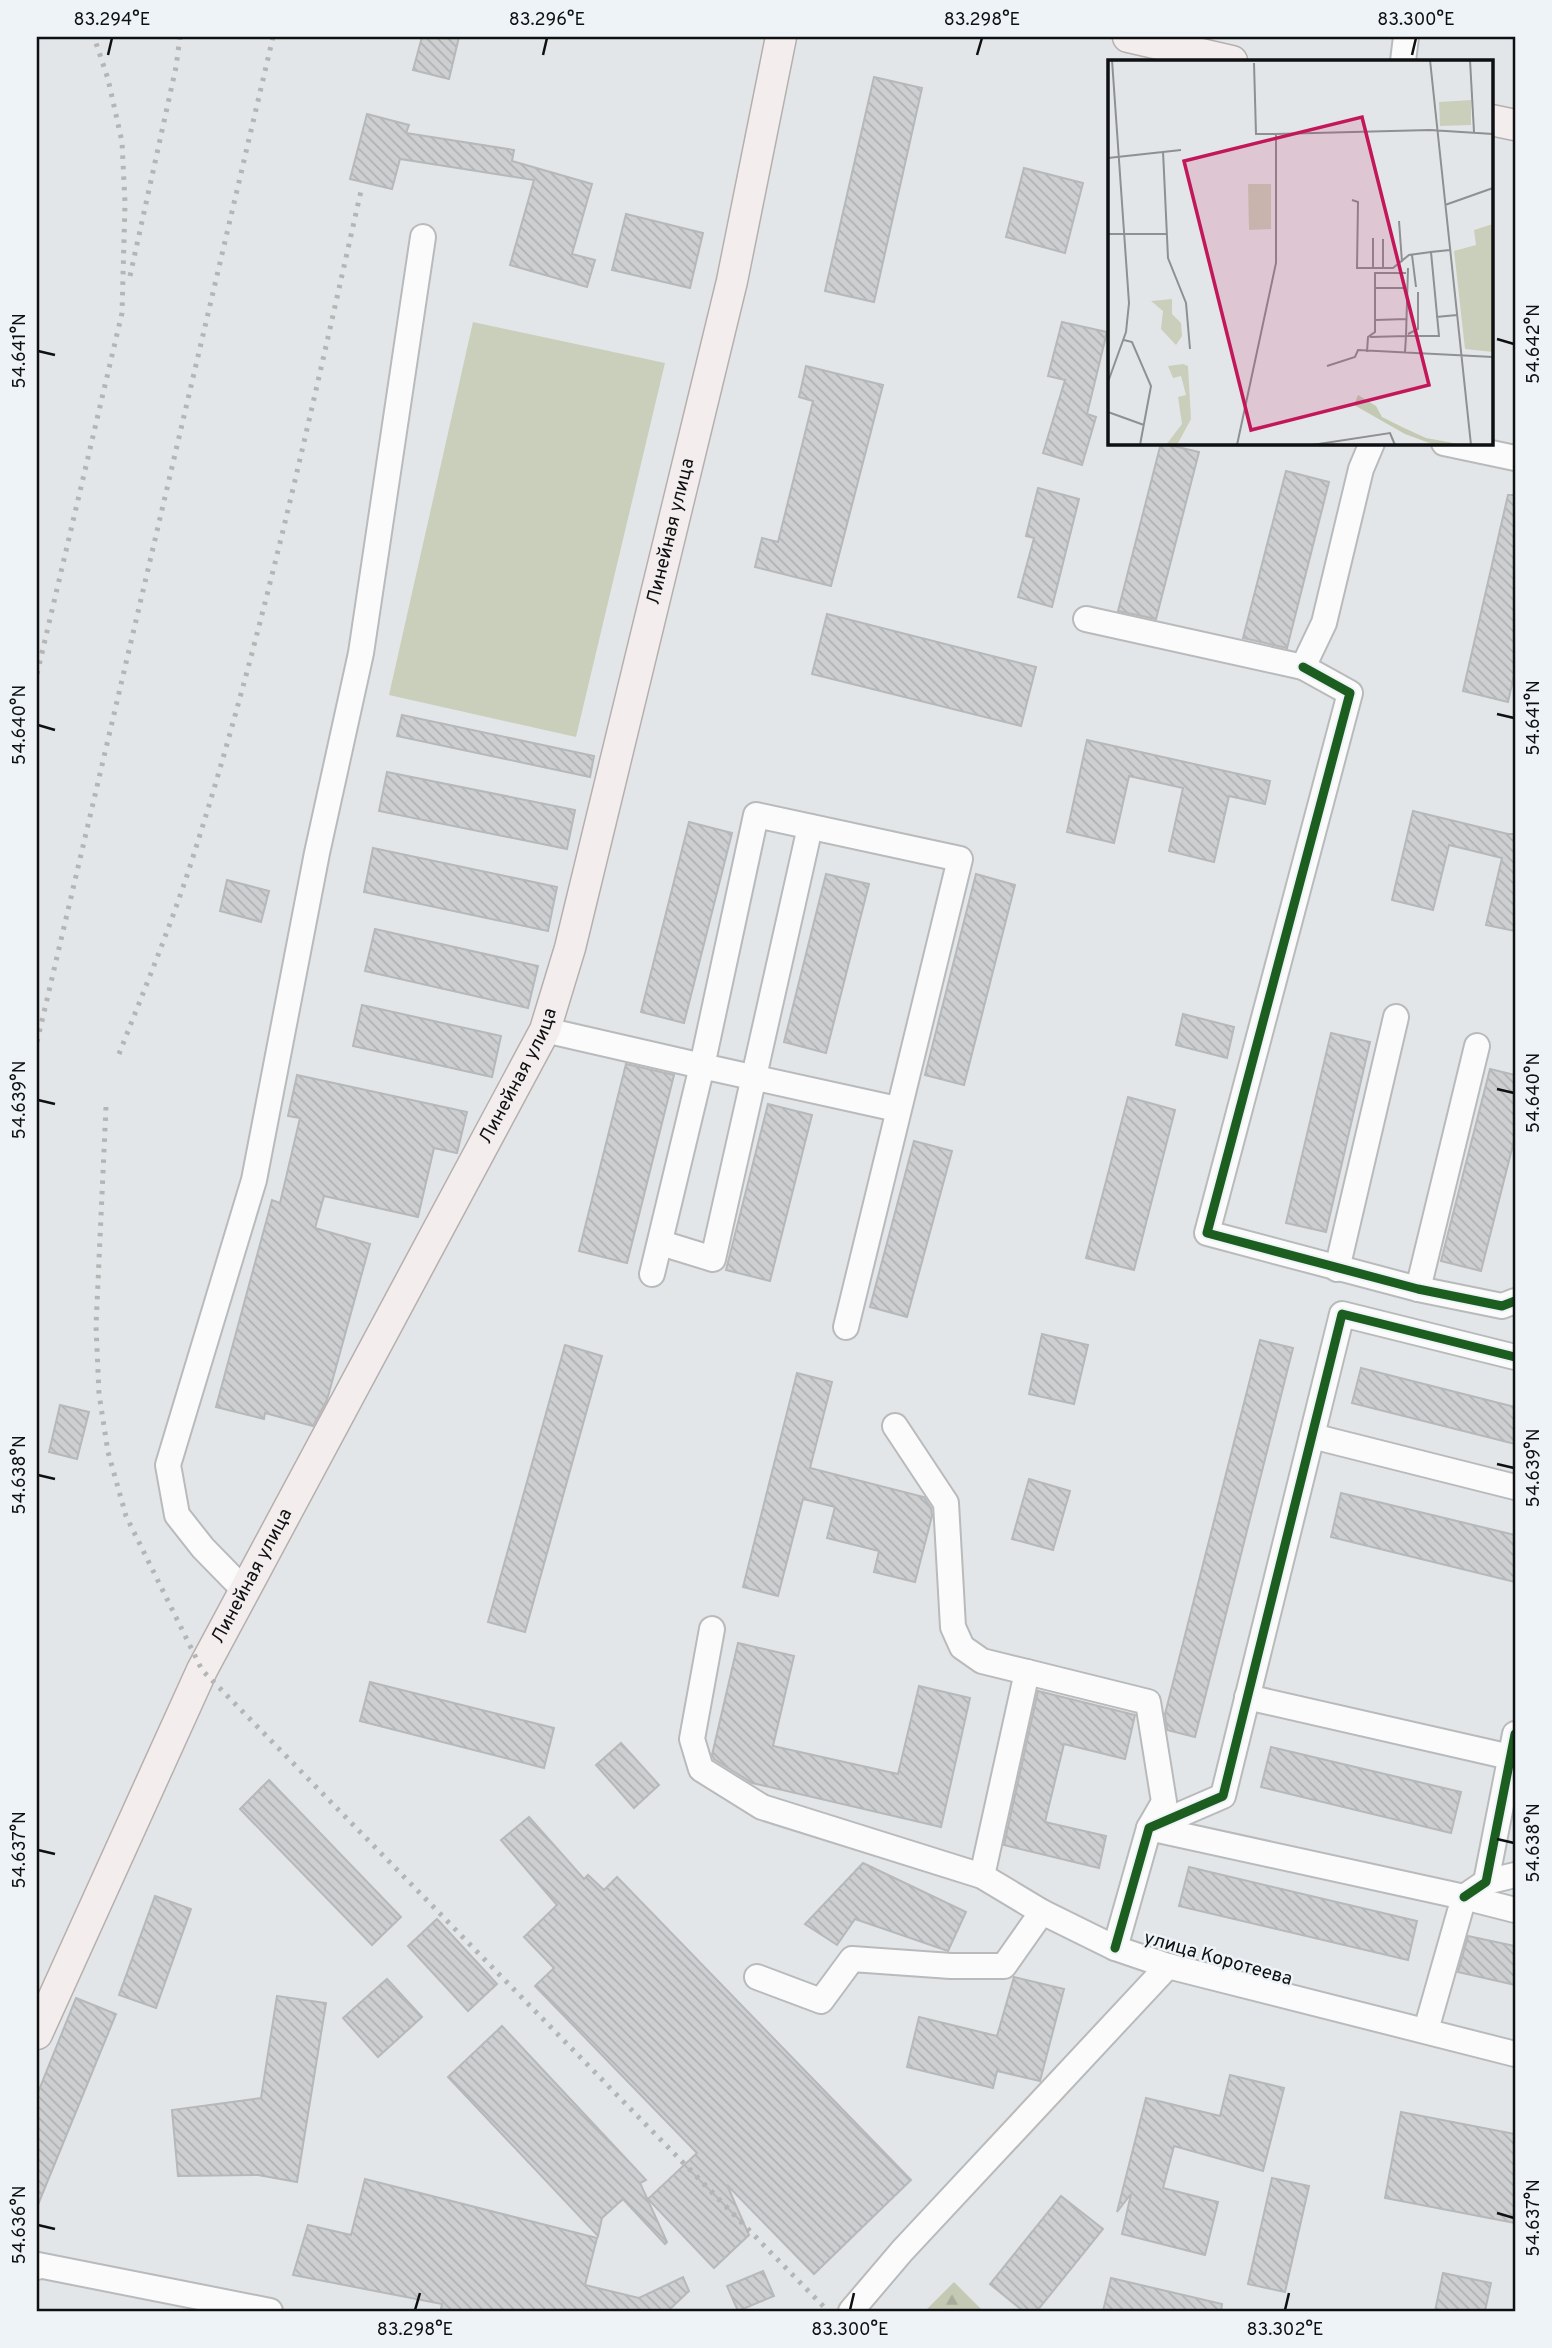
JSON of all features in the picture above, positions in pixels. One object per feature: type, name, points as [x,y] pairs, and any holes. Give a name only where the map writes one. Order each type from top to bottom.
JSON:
[{"type":"main road","name":"Линейная улица","points":[[37,2034],[202,1670],[545,1030],[570,947],[732,281],[781,37]]},
{"type":"main road","points":[[1128,37],[1228,60]]},
{"type":"main road","points":[[1492,120],[1515,125]]},
{"type":"street","points":[[1403,60],[1406,37]]},
{"type":"street","points":[[245,1591],[203,1548],[177,1515],[168,1465],[254,1180],[317,853],[361,653],[423,237]]},
{"type":"street","points":[[1303,667],[1324,623],[1361,469],[1372,444]]},
{"type":"street","points":[[1449,444],[1515,458]]},
{"type":"street","points":[[1086,619],[1303,667],[1350,693],[1207,1233],[1418,1289],[1502,1306],[1515,1301]]},
{"type":"street","points":[[652,1274],[702,1066],[757,815],[960,859],[846,1327]]},
{"type":"street","points":[[661,1243],[713,1259],[810,827]]},
{"type":"street","points":[[1337,1269],[1396,1017]]},
{"type":"street","points":[[545,1030],[897,1109]]},
{"type":"street","points":[[1418,1289],[1477,1046]]},
{"type":"street","points":[[1149,1828],[1223,1796],[1342,1314],[1515,1357]]},
{"type":"street","points":[[895,1426],[946,1503],[953,1627],[962,1647],[982,1661],[1148,1702],[1164,1801],[1149,1828],[1115,1948]]},
{"type":"street","points":[[1312,1436],[1515,1487]]},
{"type":"street","name":"улица Коротеева","points":[[712,1629],[692,1739],[701,1769],[762,1807],[982,1876],[1042,1912],[1115,1948],[1168,1966],[1515,2054]]},
{"type":"street","points":[[982,1876],[1027,1672]]},
{"type":"street","points":[[1247,1697],[1513,1746],[1486,1882]]},
{"type":"street","points":[[1149,1828],[1515,1910]]},
{"type":"street","points":[[1426,2030],[1464,1898],[1486,1882],[1515,1875]]},
{"type":"street","points":[[757,1977],[821,2001],[852,1959],[951,1966],[1004,1966],[1042,1912]]},
{"type":"street","points":[[851,2311],[902,2251],[1168,1966]]},
{"type":"street","points":[[37,2267],[38,2265],[270,2311]]},
{"type":"green space","points":[[473,322],[665,363],[576,737],[389,695]]},
{"type":"green space","points":[[954,2282],[983,2311],[925,2311]]},
{"type":"building","points":[[422,37],[459,37],[449,79],[413,70]]},
{"type":"building","points":[[874,77],[922,88],[874,302],[825,291]]},
{"type":"building","points":[[367,114],[409,125],[406,133],[514,150],[512,161],[592,184],[572,254],[595,260],[587,287],[510,265],[534,180],[400,159],[392,189],[350,179]]},
{"type":"building","points":[[1024,168],[1083,183],[1065,253],[1006,237]]},
{"type":"building","points":[[626,214],[703,233],[690,288],[612,270]]},
{"type":"building","points":[[1062,322],[1107,332],[1087,414],[1096,417],[1082,465],[1043,453],[1065,380],[1048,376]]},
{"type":"building","points":[[806,366],[883,385],[831,586],[755,567],[762,538],[778,542],[813,401],[799,397]]},
{"type":"building","points":[[1161,444],[1199,452],[1156,619],[1118,611]]},
{"type":"building","points":[[1286,471],[1329,482],[1287,648],[1243,638]]},
{"type":"building","points":[[1038,488],[1079,499],[1052,607],[1018,597],[1034,538],[1026,536]]},
{"type":"building","points":[[1508,495],[1515,495],[1515,671],[1508,702],[1463,691]]},
{"type":"building","points":[[827,614],[1036,667],[1021,726],[812,674]]},
{"type":"building","points":[[402,715],[594,756],[590,777],[397,736]]},
{"type":"building","points":[[1087,740],[1270,781],[1265,804],[1229,796],[1214,862],[1169,851],[1183,788],[1129,776],[1114,843],[1067,832]]},
{"type":"building","points":[[387,772],[575,810],[567,849],[379,811]]},
{"type":"building","points":[[1413,811],[1515,834],[1515,931],[1486,925],[1502,858],[1449,845],[1433,910],[1392,900]]},
{"type":"building","points":[[689,822],[732,833],[684,1023],[641,1012]]},
{"type":"building","points":[[373,848],[557,887],[548,931],[364,892]]},
{"type":"building","points":[[826,874],[869,884],[826,1053],[784,1042]]},
{"type":"building","points":[[976,874],[1015,885],[964,1085],[925,1075]]},
{"type":"building","points":[[227,880],[269,891],[261,922],[220,911]]},
{"type":"building","points":[[375,929],[538,966],[528,1008],[365,971]]},
{"type":"building","points":[[362,1005],[501,1036],[492,1077],[353,1046]]},
{"type":"building","points":[[1183,1014],[1234,1027],[1227,1058],[1176,1045]]},
{"type":"building","points":[[1331,1033],[1370,1042],[1326,1232],[1286,1223]]},
{"type":"building","points":[[626,1064],[674,1075],[627,1263],[579,1251]]},
{"type":"building","points":[[1490,1069],[1515,1075],[1515,1137],[1481,1271],[1441,1261]]},
{"type":"building","points":[[297,1075],[467,1112],[457,1153],[434,1148],[418,1217],[324,1196],[315,1228],[370,1244],[327,1400],[313,1426],[265,1413],[264,1419],[216,1407],[272,1200],[280,1203],[300,1118],[288,1116]]},
{"type":"building","points":[[1128,1097],[1175,1110],[1134,1270],[1086,1258]]},
{"type":"building","points":[[768,1104],[812,1115],[770,1281],[726,1270]]},
{"type":"building","points":[[914,1141],[952,1151],[907,1317],[870,1307]]},
{"type":"building","points":[[1042,1334],[1088,1345],[1074,1404],[1029,1394]]},
{"type":"building","points":[[1260,1340],[1293,1348],[1195,1737],[1167,1730],[1165,1714]]},
{"type":"building","points":[[565,1345],[602,1356],[525,1632],[488,1622]]},
{"type":"building","points":[[1361,1368],[1515,1407],[1515,1444],[1352,1403]]},
{"type":"building","points":[[797,1373],[832,1382],[810,1468],[924,1497],[931,1508],[932,1516],[915,1582],[874,1572],[879,1551],[827,1538],[835,1507],[803,1499],[778,1596],[743,1587]]},
{"type":"building","points":[[60,1405],[89,1412],[77,1459],[49,1452]]},
{"type":"building","points":[[1029,1479],[1070,1491],[1053,1550],[1012,1539]]},
{"type":"building","points":[[1341,1493],[1515,1535],[1515,1582],[1331,1537]]},
{"type":"building","points":[[738,1643],[794,1656],[773,1746],[898,1774],[919,1686],[970,1698],[941,1827],[752,1783],[714,1759],[712,1755]]},
{"type":"building","points":[[370,1682],[554,1728],[544,1768],[360,1721]]},
{"type":"building","points":[[1038,1691],[1135,1715],[1125,1759],[1064,1744],[1045,1822],[1106,1836],[1099,1868],[1004,1845]]},
{"type":"building","points":[[621,1743],[659,1785],[634,1808],[596,1765]]},
{"type":"building","points":[[1271,1747],[1461,1792],[1451,1833],[1261,1787]]},
{"type":"building","points":[[269,1780],[401,1917],[372,1945],[240,1809]]},
{"type":"building","points":[[529,1817],[584,1879],[588,1875],[604,1890],[617,1877],[911,2180],[814,2274],[727,2185],[749,2235],[714,2268],[648,2199],[697,2153],[535,1986],[554,1968],[524,1937],[557,1905],[501,1840]]},
{"type":"building","points":[[863,1863],[966,1912],[948,1951],[855,1919],[837,1945],[805,1924]]},
{"type":"building","points":[[1189,1867],[1417,1921],[1408,1960],[1179,1906]]},
{"type":"building","points":[[155,1896],[191,1909],[156,2008],[119,1995]]},
{"type":"building","points":[[437,1919],[497,1984],[468,2011],[408,1946]]},
{"type":"building","points":[[1468,1936],[1515,1946],[1515,1985],[1458,1972]]},
{"type":"building","points":[[1014,1977],[1064,1989],[1040,2081],[997,2071],[993,2088],[907,2067],[919,2017],[997,2036]]},
{"type":"building","points":[[387,1979],[422,2017],[378,2057],[343,2018]]},
{"type":"building","points":[[277,1996],[326,2003],[297,2182],[258,2175],[178,2176],[172,2110],[261,2098]]},
{"type":"building","points":[[76,1998],[116,2014],[37,2207],[37,2095]]},
{"type":"building","points":[[502,2026],[646,2180],[640,2183],[667,2242],[665,2244],[623,2199],[602,2218],[598,2236],[448,2077]]},
{"type":"building","points":[[1230,2075],[1284,2088],[1263,2171],[1174,2146],[1163,2188],[1218,2202],[1205,2255],[1122,2234],[1131,2194],[1117,2212],[1146,2098],[1220,2116]]},
{"type":"building","points":[[1401,2112],[1515,2134],[1515,2223],[1385,2198]]},
{"type":"building","points":[[1272,2178],[1309,2186],[1285,2292],[1248,2284]]},
{"type":"building","points":[[365,2179],[597,2238],[585,2285],[639,2298],[683,2277],[689,2291],[668,2311],[450,2311],[441,2309],[442,2304],[293,2275],[308,2225],[351,2235]]},
{"type":"building","points":[[1061,2196],[1103,2229],[1037,2311],[1023,2311],[990,2284]]},
{"type":"building","points":[[763,2271],[774,2296],[738,2311],[727,2286]]},
{"type":"building","points":[[1443,2273],[1491,2283],[1485,2311],[1435,2311]]},
{"type":"building","points":[[1111,2278],[1222,2304],[1221,2311],[1103,2311]]},
{"type":"railway","points":[[37,674],[122,313],[125,203],[122,142],[108,79],[94,37]]},
{"type":"railway","points":[[130,276],[176,67],[180,37]]},
{"type":"railway","points":[[37,1042],[273,37]]},
{"type":"railway","points":[[119,1054],[184,885],[241,695],[284,528],[361,191]]},
{"type":"railway","points":[[106,1107],[96,1326],[99,1394],[108,1452],[126,1516],[202,1670],[828,2311]]},
{"type":"cycle path","points":[[1303,667],[1350,693],[1207,1233],[1418,1289],[1502,1306],[1515,1301]]},
{"type":"cycle path","points":[[1115,1948],[1149,1828],[1223,1796],[1342,1314],[1515,1357]]},
{"type":"cycle path","points":[[1464,1897],[1486,1882],[1515,1734]]}]
